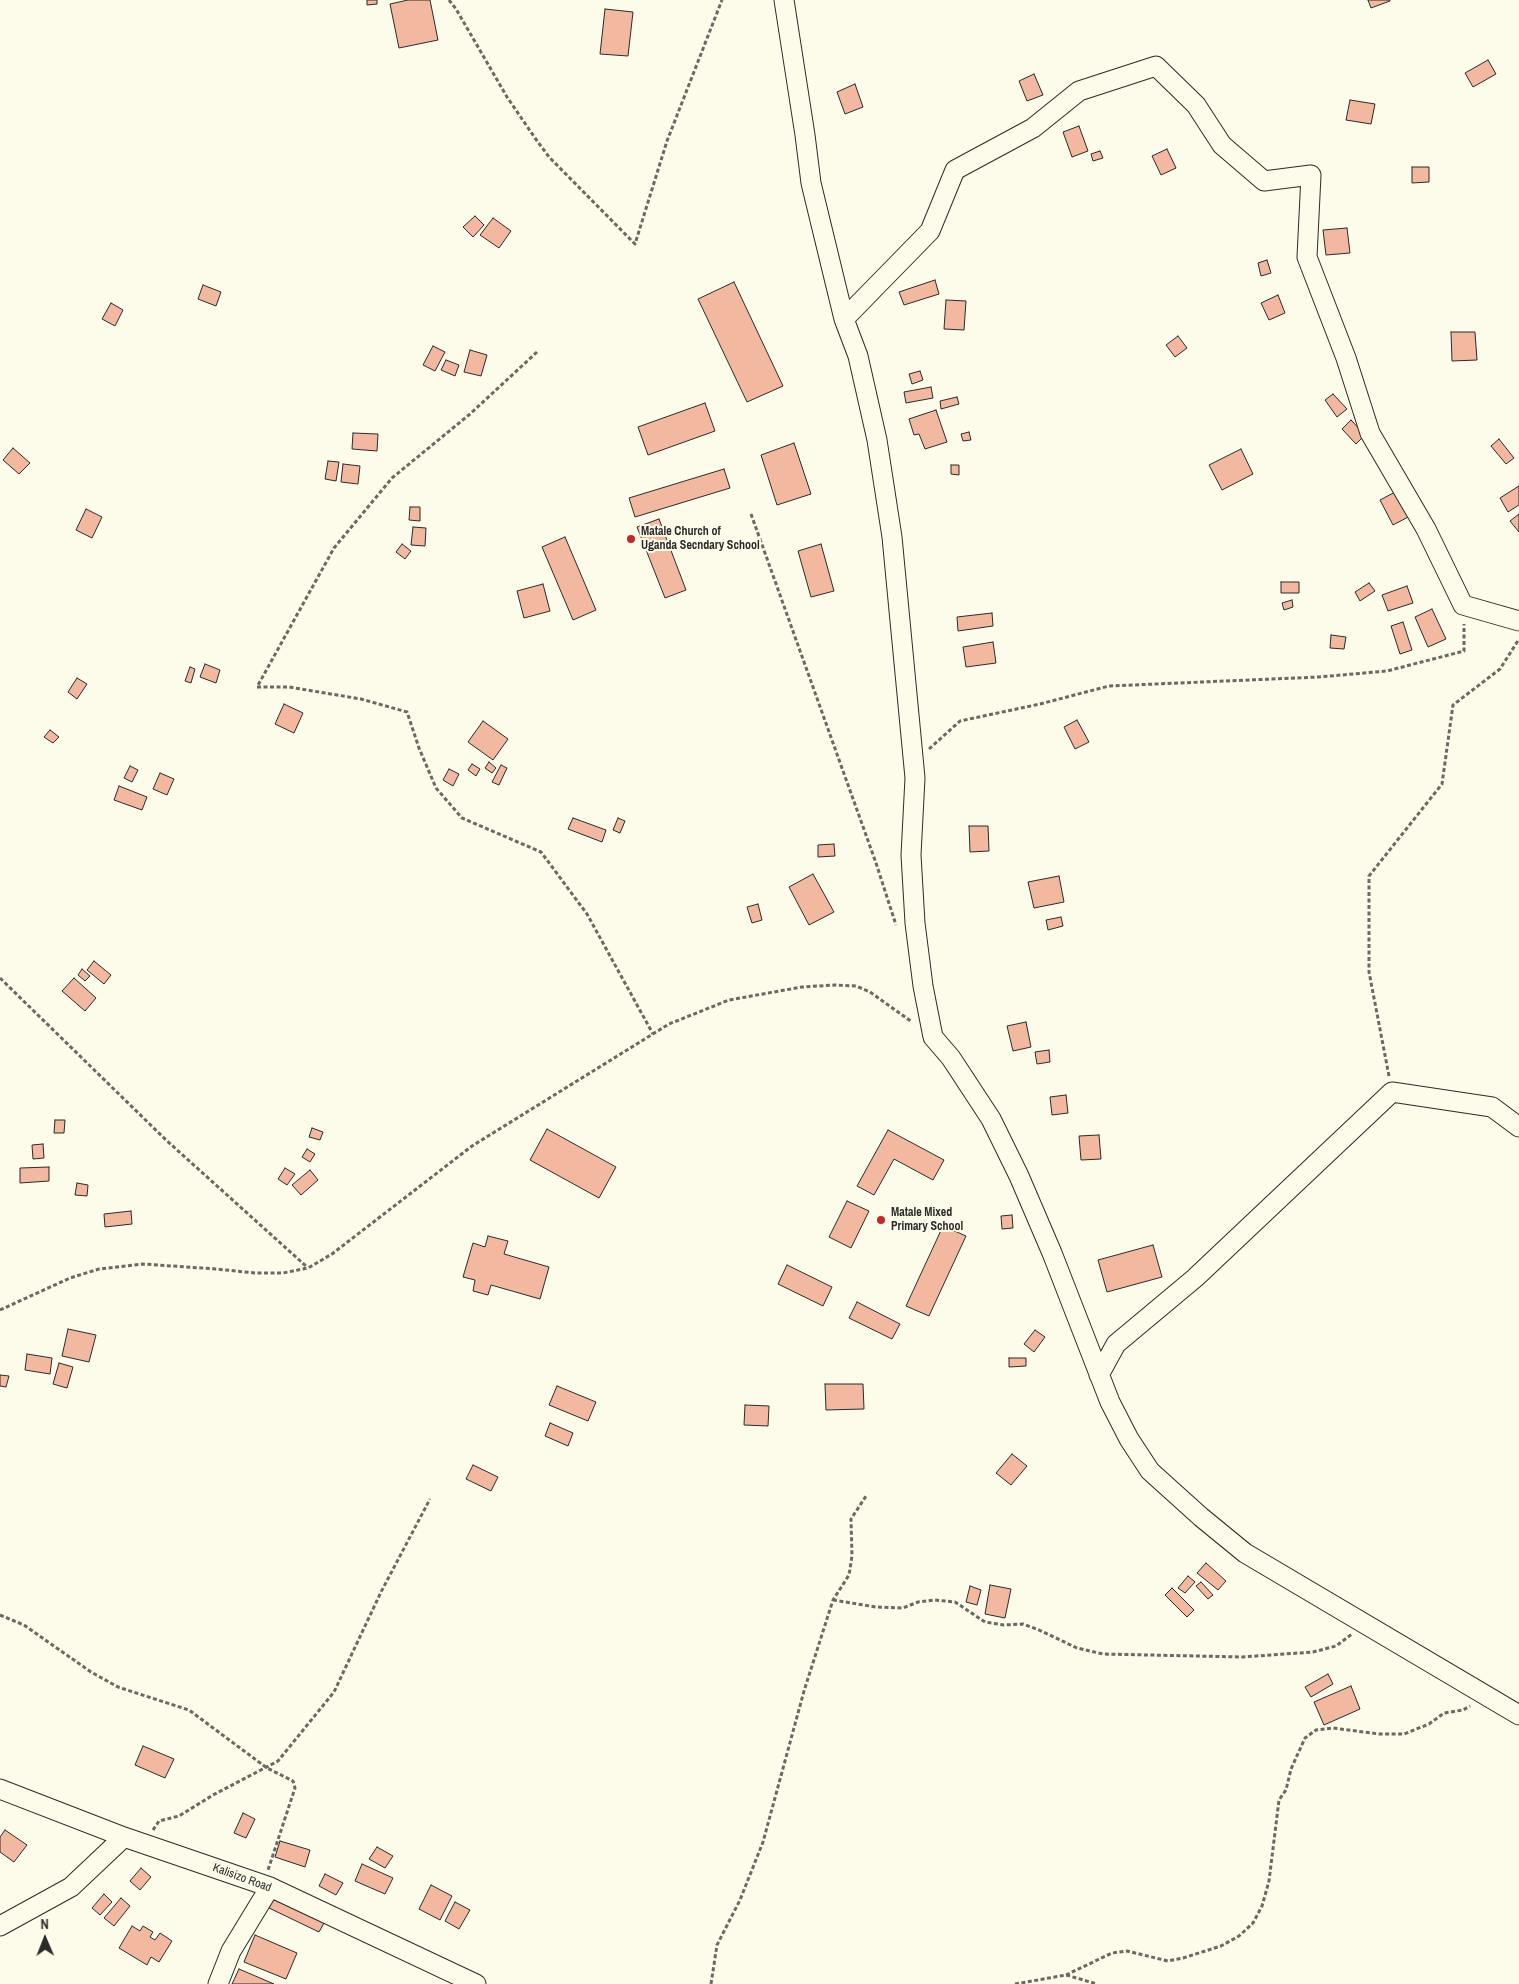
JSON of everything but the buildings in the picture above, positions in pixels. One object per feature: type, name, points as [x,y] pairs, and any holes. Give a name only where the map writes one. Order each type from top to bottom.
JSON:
[{"type":"street","points":[[784,0],[811,183],[844,319],[858,356],[877,440],[890,527],[913,763],[914,810],[911,855],[915,923],[923,986],[933,1037],[951,1058],[995,1127],[1037,1219],[1110,1402],[1129,1439],[1150,1471],[1245,1553],[1519,1715]]},
{"type":"street","points":[[844,319],[930,231],[955,170],[1033,128],[1079,91],[1156,66],[1196,105],[1222,145],[1264,181],[1311,175],[1307,257],[1346,358],[1370,433],[1426,529],[1463,605],[1519,621]]},
{"type":"street","points":[[1099,1375],[1116,1344],[1195,1278],[1392,1092],[1492,1107],[1519,1127]]},
{"type":"street","name":"Kalisizo Road","points":[[0,1789],[124,1838],[267,1886],[476,1984]]},
{"type":"street","points":[[0,1926],[71,1887],[124,1838]]},
{"type":"street","points":[[218,1984],[231,1952],[267,1886]]},
{"type":"path","points":[[449,0],[461,17],[507,97],[549,156],[635,244],[666,141],[722,0]]},
{"type":"path","points":[[537,352],[470,414],[392,478],[334,548],[257,688],[289,688],[352,698],[407,712],[419,748],[436,788],[462,818],[541,852],[587,914],[653,1034]]},
{"type":"path","points":[[751,514],[873,854],[897,927]]},
{"type":"path","points":[[913,763],[960,721],[1040,704],[1109,686],[1318,677],[1387,671],[1464,652],[1463,605]]},
{"type":"path","points":[[1392,1092],[1369,972],[1369,876],[1442,784],[1453,705],[1500,669],[1519,639]]},
{"type":"path","points":[[0,978],[166,1140],[308,1268]]},
{"type":"path","points":[[0,1310],[70,1278],[99,1269],[142,1264],[283,1273],[308,1268],[332,1254],[472,1146],[669,1024],[730,1000],[782,989],[835,985],[856,986],[870,992],[933,1037]]},
{"type":"path","points":[[711,1984],[717,1945],[740,1900],[763,1842],[804,1691],[833,1600],[848,1575],[852,1556],[851,1518],[866,1496]]},
{"type":"path","points":[[144,1844],[159,1821],[178,1816],[213,1795],[278,1762],[334,1692],[381,1592],[430,1498]]},
{"type":"path","points":[[833,1600],[876,1608],[903,1608],[918,1602],[934,1600],[956,1602],[985,1622],[1004,1625],[1022,1624],[1077,1648],[1103,1654],[1135,1656],[1242,1657],[1313,1652],[1336,1646],[1365,1625]]},
{"type":"path","points":[[0,1615],[24,1625],[92,1672],[118,1687],[189,1710],[267,1768],[293,1781],[295,1788],[267,1886]]},
{"type":"path","points":[[1015,1984],[1066,1975],[1112,1953],[1127,1951],[1168,1961],[1221,1946],[1239,1936],[1253,1923],[1262,1906],[1269,1881],[1278,1800],[1286,1790],[1291,1769],[1305,1738],[1316,1730],[1333,1728],[1379,1734],[1404,1734],[1429,1724],[1444,1713],[1463,1710],[1488,1697]]},
{"type":"path","points":[[1066,1975],[1097,1984]]},
{"type":"place","name":"Matale Church of Uganda Secndary School","points":[[631,539]]},
{"type":"place","name":"Matale Mixed Primary School","points":[[881,1220]]}]
